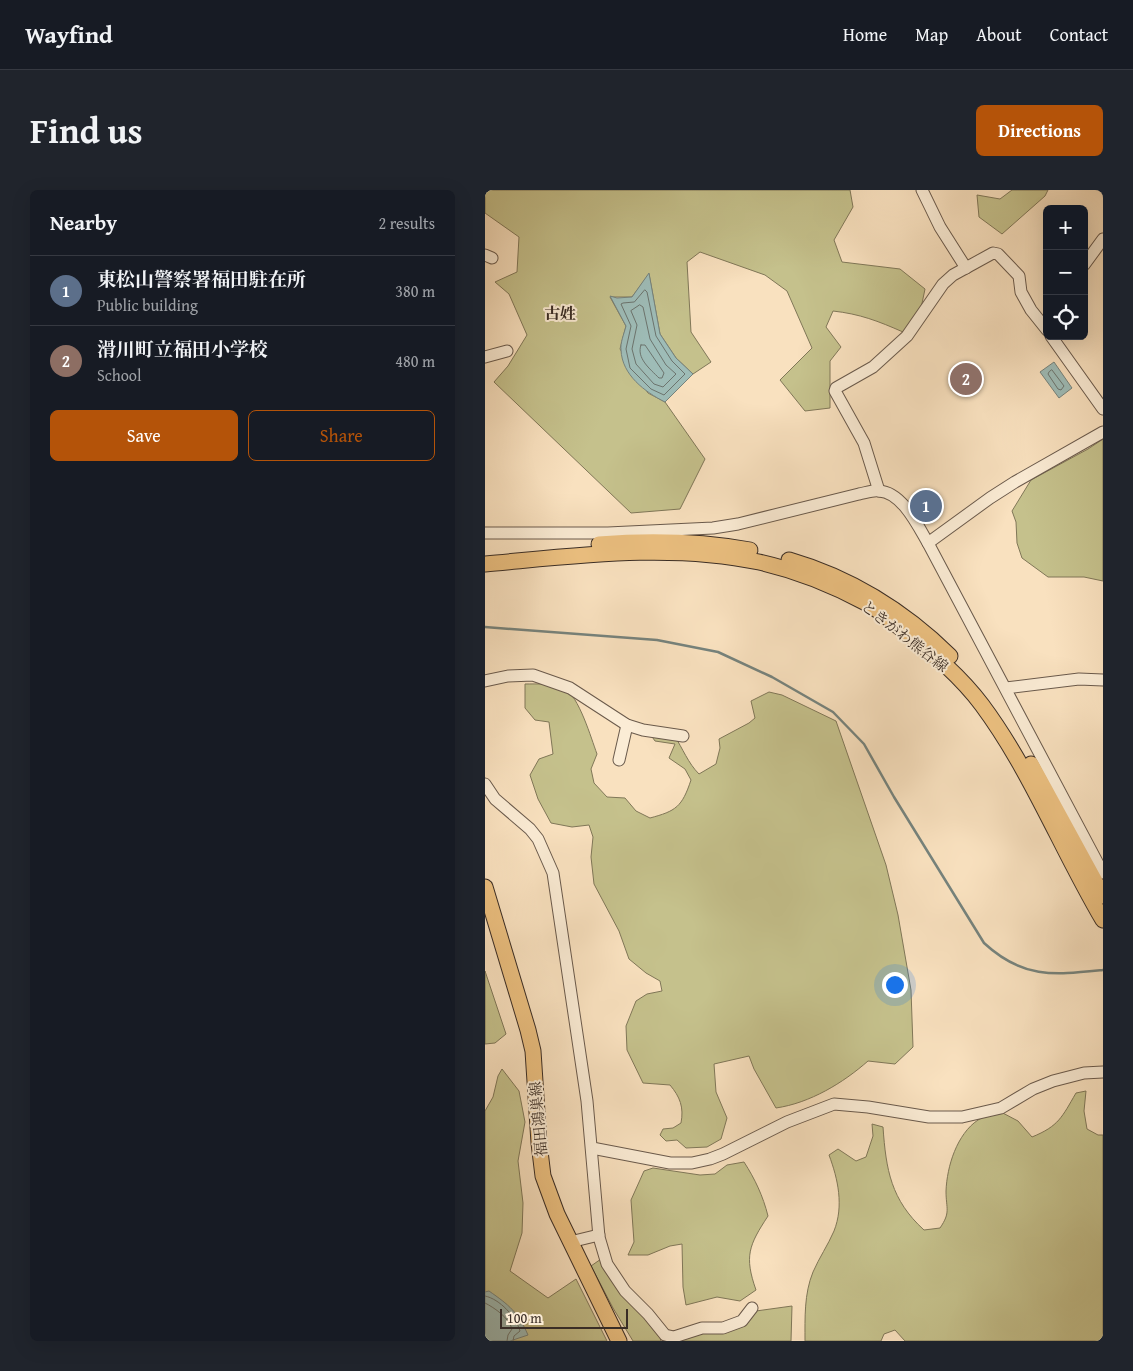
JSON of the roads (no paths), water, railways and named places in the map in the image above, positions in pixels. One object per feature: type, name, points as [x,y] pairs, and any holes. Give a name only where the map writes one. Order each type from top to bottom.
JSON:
[{"type":"main road","name":"ときがわ熊谷線","points":[[485,554],[629,542],[677,542],[726,546],[763,553],[810,566],[853,584],[891,607],[934,640],[963,668],[991,700],[1018,741],[1052,800],[1103,896]]},
{"type":"main road","name":"ときがわ熊谷線","points":[[485,564],[626,553],[692,554],[731,557],[791,571],[831,586],[867,603],[934,654],[962,681],[981,705],[1014,753],[1103,920]]},
{"type":"main road","name":"福田鴻巣線","points":[[485,887],[530,1037],[533,1052],[543,1176],[557,1214],[619,1341]]},
{"type":"street","points":[[922,190],[940,226],[966,268]]},
{"type":"street","points":[[1088,260],[1103,239]]},
{"type":"street","points":[[879,490],[864,443],[835,391],[836,388],[873,367],[907,336],[943,284],[953,275],[993,253],[998,254],[1019,276],[1021,292],[1031,310],[1043,325]]},
{"type":"street","points":[[1054,340],[1103,409]]},
{"type":"street","points":[[485,357],[507,351]]},
{"type":"street","points":[[928,543],[1007,487],[1103,432]]},
{"type":"street","points":[[485,533],[608,533],[713,528],[738,524],[879,490],[890,494],[899,500],[910,513],[928,543],[1103,873]]},
{"type":"street","points":[[485,681],[508,676],[533,675],[570,688],[627,725],[643,730],[683,736]]},
{"type":"street","points":[[1006,688],[1079,679],[1103,680]]},
{"type":"street","points":[[619,760],[627,725]]},
{"type":"street","points":[[485,784],[495,799],[530,829],[538,839],[553,873],[587,1102],[599,1236],[607,1264],[625,1291],[648,1314],[665,1335],[674,1336],[702,1328],[723,1328],[742,1321],[752,1308]]},
{"type":"street","points":[[592,1148],[670,1163],[692,1162],[710,1159],[723,1154],[787,1122],[834,1104],[868,1107],[929,1117],[962,1117],[1001,1108],[1033,1088],[1053,1081],[1084,1073],[1103,1072]]},
{"type":"street","points":[[570,1242],[599,1236]]},
{"type":"water","points":[[649,273],[660,334],[676,358],[693,374],[665,402],[636,382],[625,367],[621,347],[626,326],[610,296],[617,298],[632,297]]},
{"type":"water","points":[[1054,362],[1072,388],[1059,398],[1040,372]]},
{"type":"water","points":[[489,1291],[521,1320],[528,1335],[510,1341],[485,1341],[485,1292]]},
{"type":"waterway","points":[[485,627],[657,640],[718,652],[772,677],[833,712],[864,744],[894,797],[984,943],[998,955],[1026,969],[1054,973],[1103,970]]},
{"type":"place","name":"滑川町立福田小学校","points":[[966,379]]},
{"type":"place","name":"東松山警察署福田駐在所","points":[[926,506]]},
{"type":"district","name":"古姓","points":[[560,313]]}]
